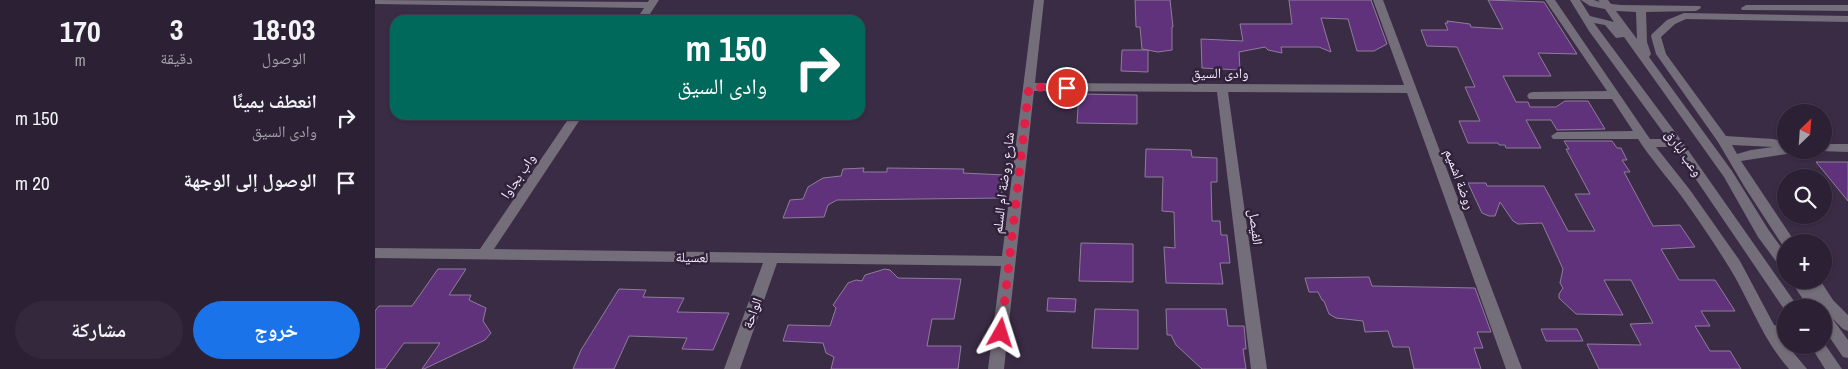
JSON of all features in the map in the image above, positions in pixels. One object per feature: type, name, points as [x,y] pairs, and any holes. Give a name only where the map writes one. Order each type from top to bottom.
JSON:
[{"type":"street","name":"شارع روضة ام السلم","points":[[997,369],[1039,0]]},
{"type":"street","name":"روضة اشميم","points":[[1378,0],[1515,369]]},
{"type":"street","points":[[1550,0],[1630,116],[1643,139],[1686,193],[1735,265],[1769,330],[1784,353],[1799,369]]},
{"type":"street","points":[[375,1],[653,3]]},
{"type":"street","points":[[645,15],[653,3]]},
{"type":"street","points":[[1585,5],[1597,6],[1606,4],[1641,8],[1848,8]]},
{"type":"street","name":"وعب لبارق","points":[[1606,4],[1728,174],[1759,226],[1777,251]]},
{"type":"street","points":[[1585,5],[1616,29],[1641,68],[1688,119]]},
{"type":"street","name":"وعب لبارق","points":[[1585,5],[1677,144],[1785,299]]},
{"type":"street","points":[[1641,8],[1642,42],[1649,64]]},
{"type":"street","points":[[1783,234],[1748,183],[1723,140],[1661,54],[1655,36],[1664,27],[1684,16],[1692,15],[1848,20]]},
{"type":"street","name":"وادى السيق","points":[[1029,87],[1411,90]]},
{"type":"street","name":"الفيصل","points":[[1222,88],[1259,369]]},
{"type":"street","points":[[1533,96],[1615,95]]},
{"type":"street","name":"واب بجاوا","points":[[484,254],[574,120]]},
{"type":"street","points":[[1557,136],[1643,139],[1677,144]]},
{"type":"street","points":[[1723,140],[1777,144]]},
{"type":"street","points":[[1833,148],[1848,148]]},
{"type":"street","points":[[1734,160],[1751,154],[1777,151]]},
{"type":"street","name":"لعسيلة","points":[[375,253],[1009,261]]},
{"type":"street","name":"الواحة","points":[[732,369],[772,258]]},
{"type":"street","points":[[1818,289],[1828,304],[1848,325]]},
{"type":"street","points":[[1832,329],[1846,348]]},
{"type":"street","points":[[1769,330],[1777,332]]},
{"type":"street","points":[[1823,354],[1834,369]]},
{"type":"building","points":[[1135,0],[1170,0],[1173,27],[1172,50],[1158,52],[1142,49],[1140,27],[1136,27]]},
{"type":"building","points":[[1289,0],[1371,0],[1387,44],[1374,51],[1357,51],[1348,19],[1321,18],[1331,52],[1319,47],[1281,47],[1282,53],[1268,50],[1265,47],[1239,52],[1240,70],[1202,68],[1201,39],[1243,41],[1240,24],[1292,24]]},
{"type":"building","points":[[1488,0],[1544,2],[1577,54],[1538,53],[1551,76],[1503,76],[1516,102],[1528,102],[1530,107],[1556,107],[1565,101],[1588,101],[1605,129],[1557,130],[1551,120],[1526,120],[1541,148],[1506,148],[1505,145],[1499,145],[1498,143],[1468,143],[1459,121],[1480,121],[1465,87],[1475,87],[1457,47],[1427,46],[1421,30],[1448,30],[1445,23],[1448,23],[1447,21],[1470,24],[1471,27],[1503,29]]},
{"type":"building","points":[[1122,50],[1148,50],[1148,72],[1121,71]]},
{"type":"building","points":[[1079,94],[1137,95],[1137,124],[1077,123]]},
{"type":"building","points":[[1564,141],[1612,141],[1617,148],[1621,148],[1627,160],[1622,160],[1630,172],[1624,172],[1653,226],[1680,225],[1695,247],[1661,249],[1679,280],[1715,280],[1735,311],[1701,311],[1710,326],[1695,326],[1710,351],[1730,351],[1741,369],[1599,369],[1587,344],[1641,345],[1630,324],[1653,323],[1631,280],[1604,280],[1623,315],[1576,314],[1559,298],[1563,288],[1560,283],[1563,269],[1542,223],[1518,224],[1513,221],[1500,202],[1495,216],[1482,213],[1468,183],[1486,183],[1487,186],[1544,186],[1568,231],[1595,231],[1575,194],[1590,194],[1566,149],[1569,149]]},
{"type":"building","points":[[1146,149],[1191,150],[1192,157],[1217,158],[1217,182],[1211,182],[1212,221],[1220,221],[1221,235],[1227,235],[1230,263],[1220,263],[1223,284],[1166,283],[1164,247],[1175,248],[1174,212],[1162,211],[1163,177],[1145,177]]},
{"type":"building","points":[[1816,162],[1848,162],[1848,201],[1832,182],[1832,169],[1822,169]]},
{"type":"building","points":[[864,168],[863,172],[887,172],[887,168],[964,169],[963,173],[1004,175],[1001,198],[837,200],[828,205],[824,217],[783,218],[790,200],[803,199],[808,187],[823,178],[841,176],[843,169]]},
{"type":"building","points":[[1081,243],[1133,244],[1133,282],[1079,281]]},
{"type":"building","points":[[438,269],[466,269],[449,295],[471,295],[469,300],[486,308],[483,321],[491,333],[485,340],[424,369],[422,369],[440,343],[404,343],[385,369],[375,369],[375,311],[379,306],[412,306]]},
{"type":"building","points":[[885,269],[890,270],[898,278],[961,279],[954,319],[932,319],[927,346],[961,346],[958,369],[831,369],[834,357],[826,353],[823,343],[783,341],[788,325],[830,326],[836,308],[833,305],[848,283],[856,280],[862,281],[865,275]]},
{"type":"building","points":[[1369,277],[1372,286],[1475,288],[1491,332],[1477,332],[1483,348],[1474,348],[1481,369],[1414,369],[1409,347],[1393,347],[1388,331],[1365,332],[1363,321],[1336,318],[1329,314],[1318,292],[1309,292],[1305,278]]},
{"type":"building","points":[[619,289],[646,290],[643,297],[684,298],[677,312],[729,313],[713,350],[682,349],[687,338],[629,336],[614,369],[573,369],[581,350]]},
{"type":"building","points":[[1048,298],[1076,299],[1075,312],[1047,311]]},
{"type":"building","points":[[1095,309],[1138,310],[1138,349],[1092,348]]},
{"type":"building","points":[[1166,309],[1226,309],[1228,326],[1244,326],[1246,349],[1243,349],[1246,369],[1202,369],[1176,345],[1171,335],[1167,335]]},
{"type":"building","points":[[1541,329],[1577,329],[1583,341],[1546,341]]},
{"type":"route","points":[[1001,333],[1029,87],[1067,88]]}]
